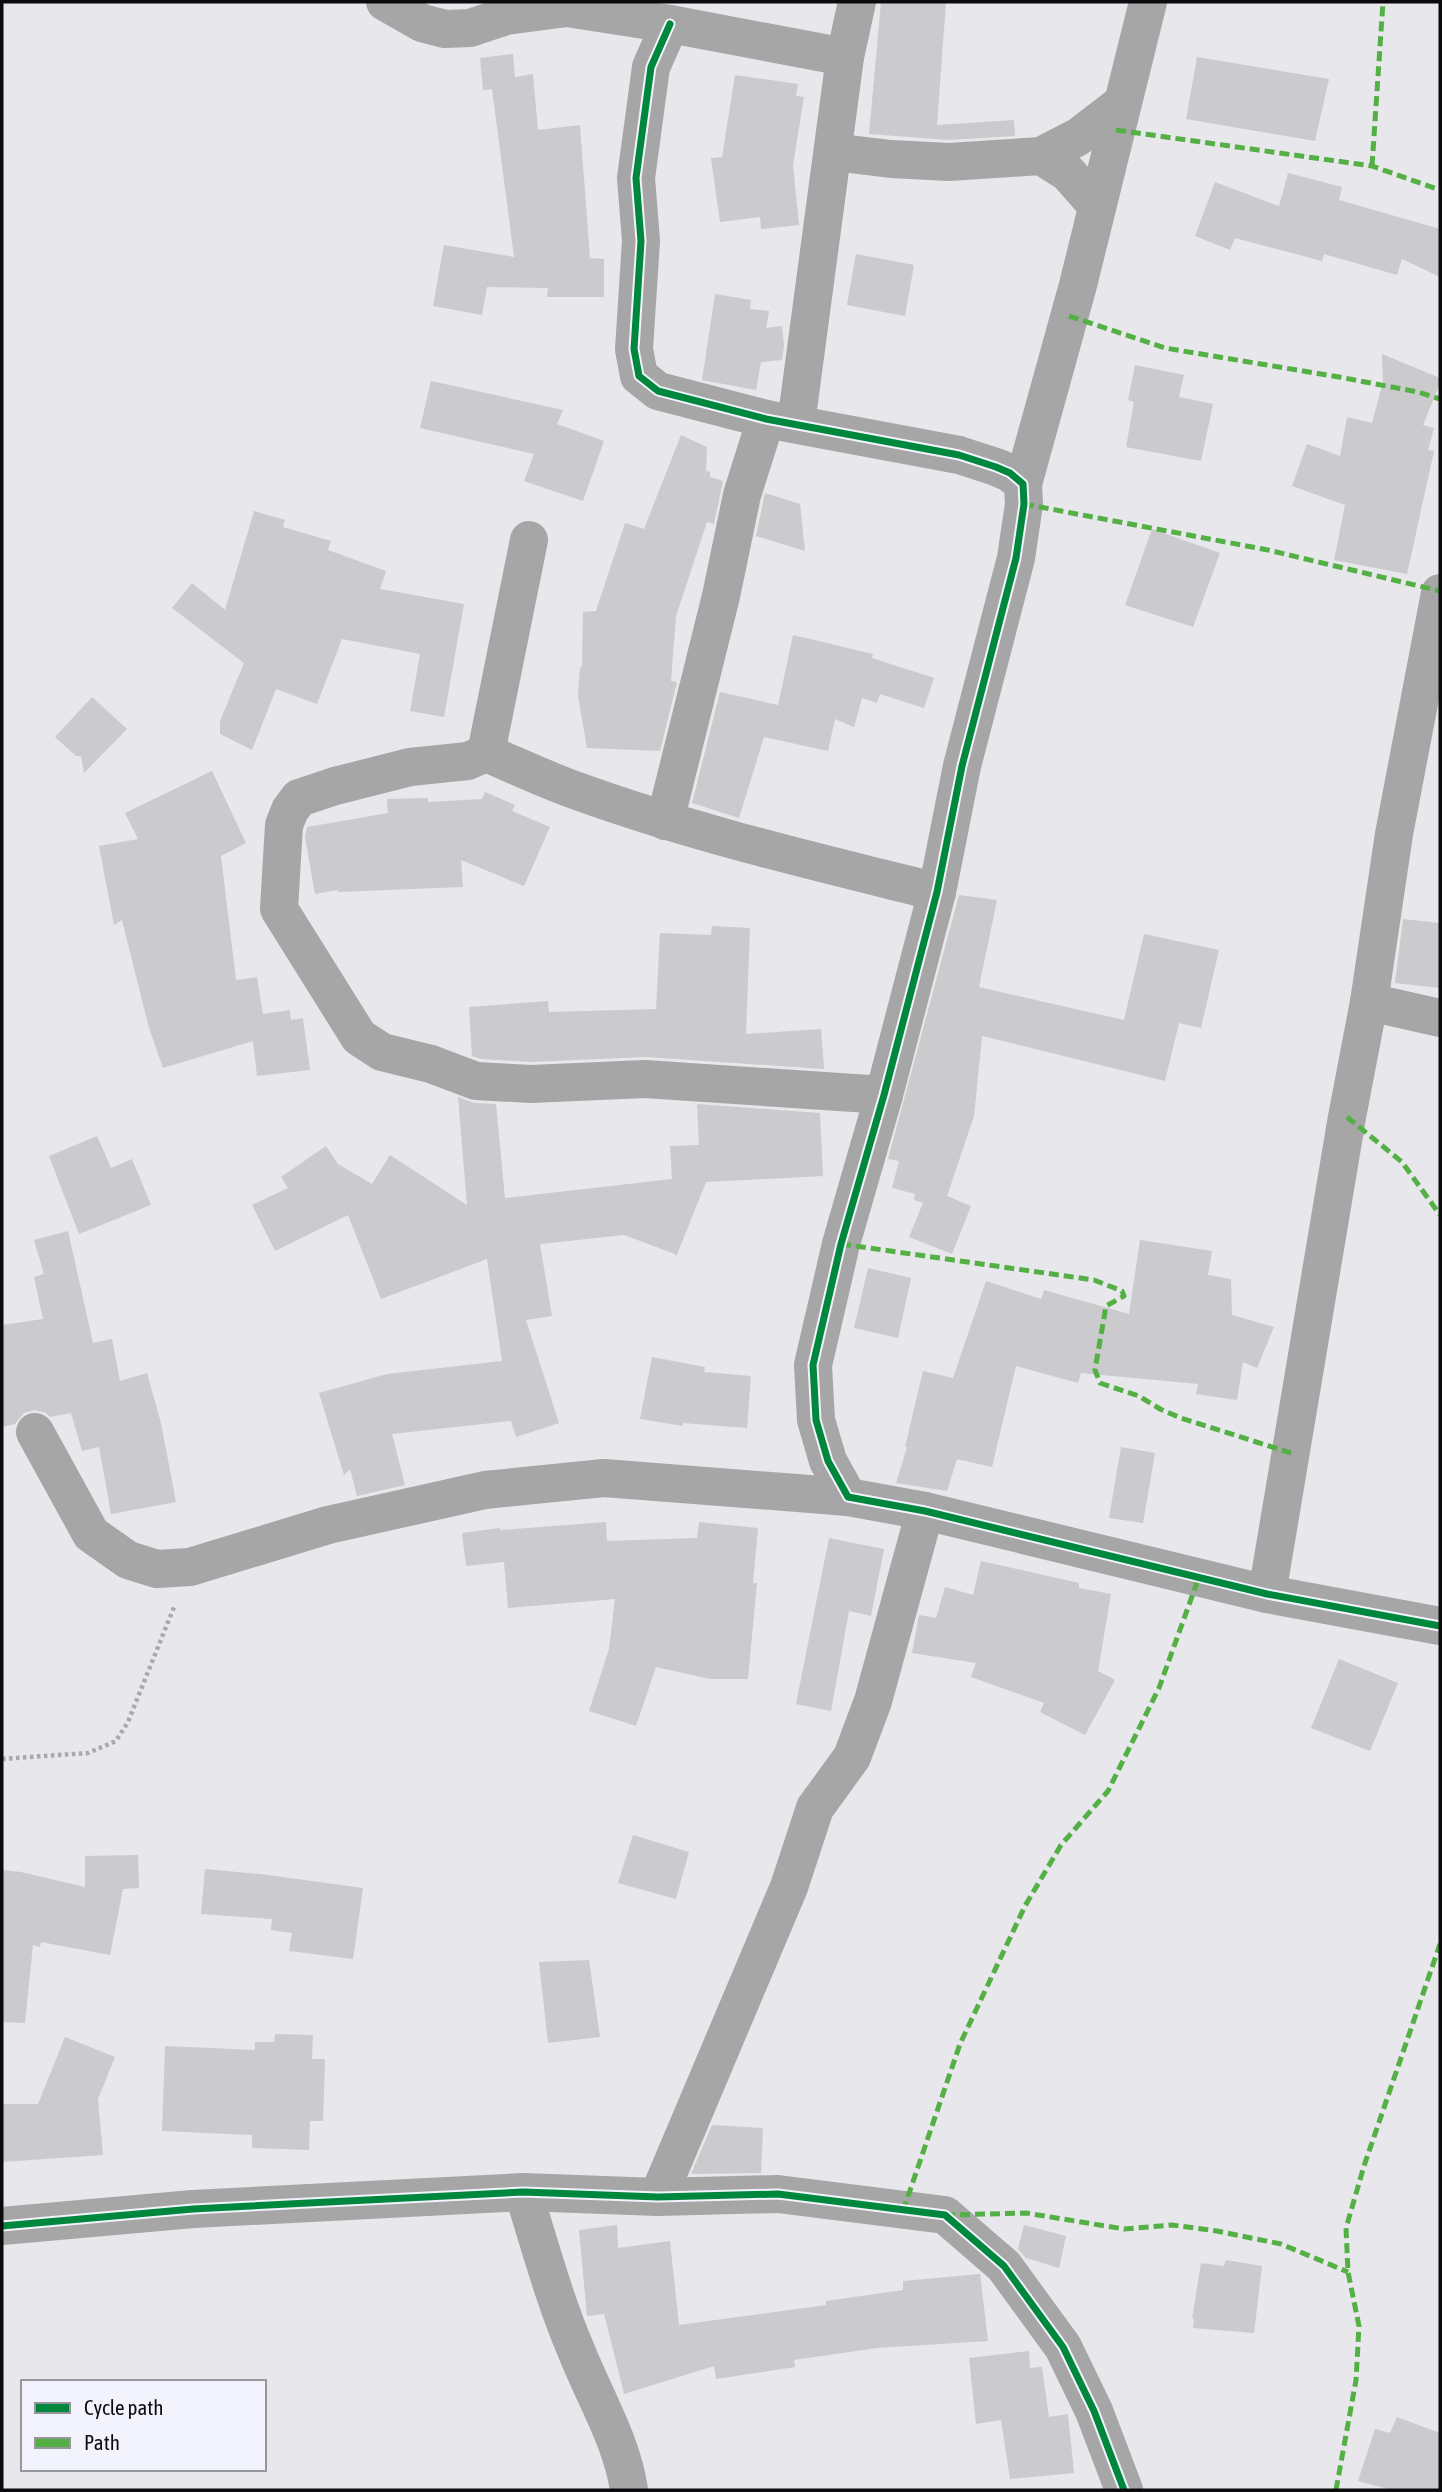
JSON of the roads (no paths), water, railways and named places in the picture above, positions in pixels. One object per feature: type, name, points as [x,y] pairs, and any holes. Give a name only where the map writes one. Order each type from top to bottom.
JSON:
[{"type":"street","points":[[385,2],[422,23],[445,29],[470,29],[506,16],[568,8],[845,57]]},
{"type":"street","points":[[665,821],[721,596],[742,495],[781,422],[833,152],[845,57],[857,2]]},
{"type":"street","points":[[848,1497],[828,1461],[816,1420],[813,1365],[841,1244],[884,1095],[937,892],[962,766],[1016,558],[1024,505],[1023,484],[1078,285],[1148,2]]},
{"type":"street","points":[[670,24],[651,67],[636,178],[641,241],[634,349],[639,376],[659,391],[781,422],[959,456],[1010,473],[1023,484]]},
{"type":"street","points":[[833,152],[949,162],[1041,156],[1077,137],[1121,104]]},
{"type":"street","points":[[1041,156],[1068,173],[1097,206]]},
{"type":"street","points":[[486,753],[529,540]]},
{"type":"street","points":[[1267,1594],[1347,1117],[1369,1002],[1394,834],[1440,593]]},
{"type":"street","points":[[884,1095],[645,1079],[531,1084],[476,1081],[431,1064],[382,1052],[359,1037],[279,909],[284,825],[299,798],[410,767],[468,761],[486,753],[578,792],[665,821],[937,892]]},
{"type":"street","points":[[1369,1002],[1440,1018]]},
{"type":"street","points":[[35,1432],[91,1534],[128,1560],[157,1569],[190,1567],[328,1525],[485,1490],[604,1478],[848,1497],[925,1511],[1267,1594],[1440,1626]]},
{"type":"street","points":[[658,2197],[789,1887],[814,1808],[852,1757],[873,1700],[925,1511]]},
{"type":"street","points":[[523,2192],[576,2350],[606,2414],[629,2490]]},
{"type":"street","points":[[2,2226],[192,2209],[523,2192],[658,2197],[778,2194],[945,2215],[1004,2266],[1063,2347],[1094,2411],[1124,2490]]}]
